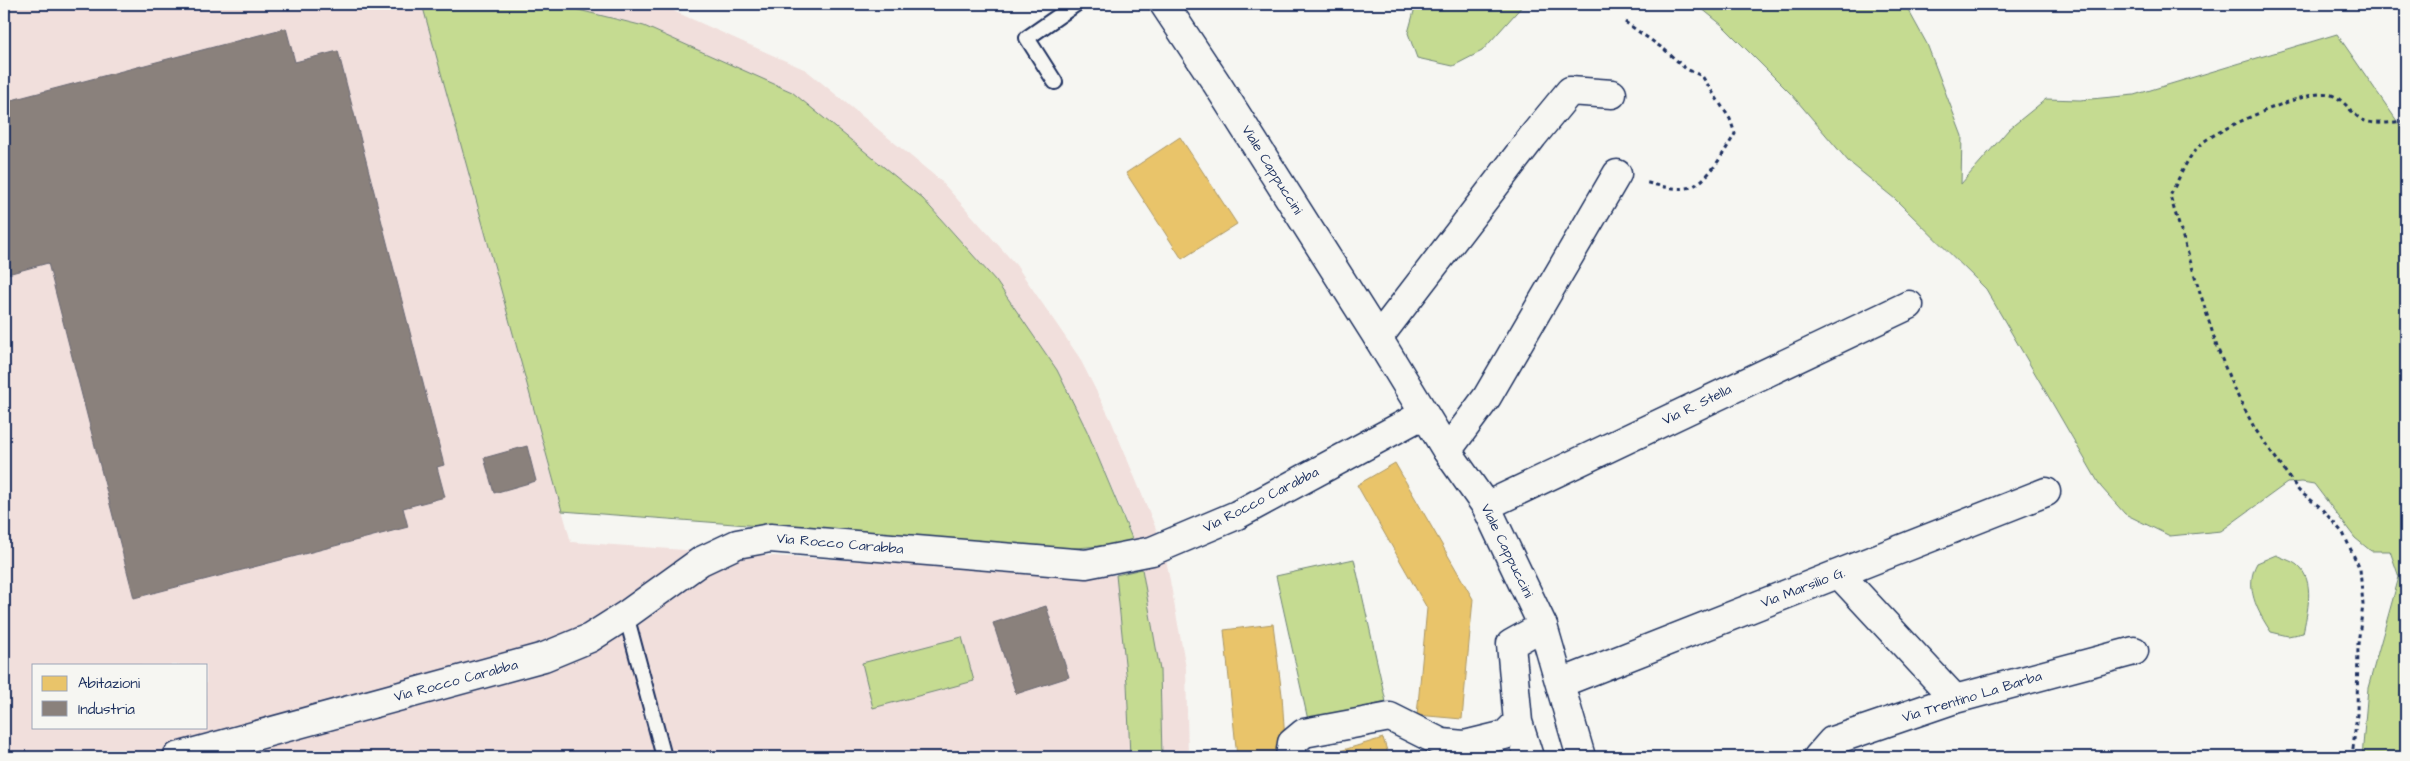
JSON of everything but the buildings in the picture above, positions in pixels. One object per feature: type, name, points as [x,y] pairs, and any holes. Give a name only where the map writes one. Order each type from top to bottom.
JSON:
[{"type":"street","name":"Viale Cappuccini","points":[[1164,4],[1217,84],[1447,450],[1486,506],[1543,626],[1581,757]]},
{"type":"street","points":[[1378,338],[1533,136],[1570,91],[1612,94]]},
{"type":"street","points":[[1447,450],[1487,397],[1617,174]]},
{"type":"street","name":"Via R. Stella","points":[[1486,506],[1909,305]]},
{"type":"street","name":"Via Rocco Carabba","points":[[177,757],[544,657],[590,638],[626,615],[701,561],[737,544],[770,538],[1086,564],[1152,551],[1237,516],[1424,414]]},
{"type":"street","name":"Via Marsilio G.","points":[[1561,683],[2046,492]]},
{"type":"street","points":[[1838,574],[1955,699]]},
{"type":"street","points":[[1529,757],[1518,722],[1511,644],[1543,626]]},
{"type":"street","name":"Via Trentino La Barba","points":[[1818,757],[1832,741],[1955,699],[2134,650]]},
{"type":"street","points":[[1290,757],[1292,743],[1304,733],[1390,717],[1444,750],[1505,735],[1518,722]]},
{"type":"lane","points":[[1055,82],[1028,38],[1076,4]]},
{"type":"lane","points":[[626,615],[664,757]]},
{"type":"path","points":[[1617,174],[1659,185],[1687,188],[1700,183],[1716,164],[1735,134],[1730,119],[1702,76],[1686,68],[1665,50],[1625,22]]},
{"type":"path","points":[[2352,757],[2357,714],[2358,644],[2363,605],[2360,569],[2342,533],[2320,507],[2299,491],[2254,429],[2237,396],[2218,347],[2170,196],[2186,165],[2202,143],[2263,110],[2303,97],[2327,93],[2344,102],[2359,118],[2377,124],[2406,121]]},
{"type":"shaded area","points":[[4,4],[422,4],[571,542],[756,555],[1116,575],[1127,683],[1130,757],[4,757]]},
{"type":"shaded area","points":[[554,4],[658,4],[806,70],[941,181],[1016,265],[1079,357],[1111,420],[1164,548],[1186,668],[1188,757],[1162,757],[1160,670],[1139,555],[1122,512],[1087,431],[1057,370],[996,281],[923,199],[644,26]]},
{"type":"green space","points":[[422,4],[554,4],[644,26],[792,92],[923,199],[996,281],[1057,370],[1087,431],[1134,543],[1065,549],[562,511]]},
{"type":"green space","points":[[1416,4],[1524,4],[1482,51],[1453,66],[1417,58],[1408,33]]},
{"type":"green space","points":[[1696,4],[1905,4],[1927,44],[1962,136],[1961,184],[2009,129],[2046,99],[2080,100],[2134,95],[2337,34],[2406,134],[2406,757],[2362,757],[2368,688],[2399,577],[2390,551],[2371,551],[2355,538],[2314,484],[2302,482],[2287,483],[2221,531],[2170,536],[2125,514],[2101,487],[1986,289],[1895,199],[1848,161],[1792,95],[1722,25]]},
{"type":"green space","points":[[2276,555],[2297,565],[2307,579],[2309,597],[2303,633],[2288,636],[2271,632],[2257,607],[2252,589],[2253,572],[2257,563]]},
{"type":"green space","points":[[1354,559],[1386,702],[1308,720],[1276,576]]},
{"type":"green space","points":[[1142,569],[1160,670],[1162,757],[1130,757],[1127,683],[1116,575]]},
{"type":"green space","points":[[962,637],[974,681],[873,708],[862,663]]}]
